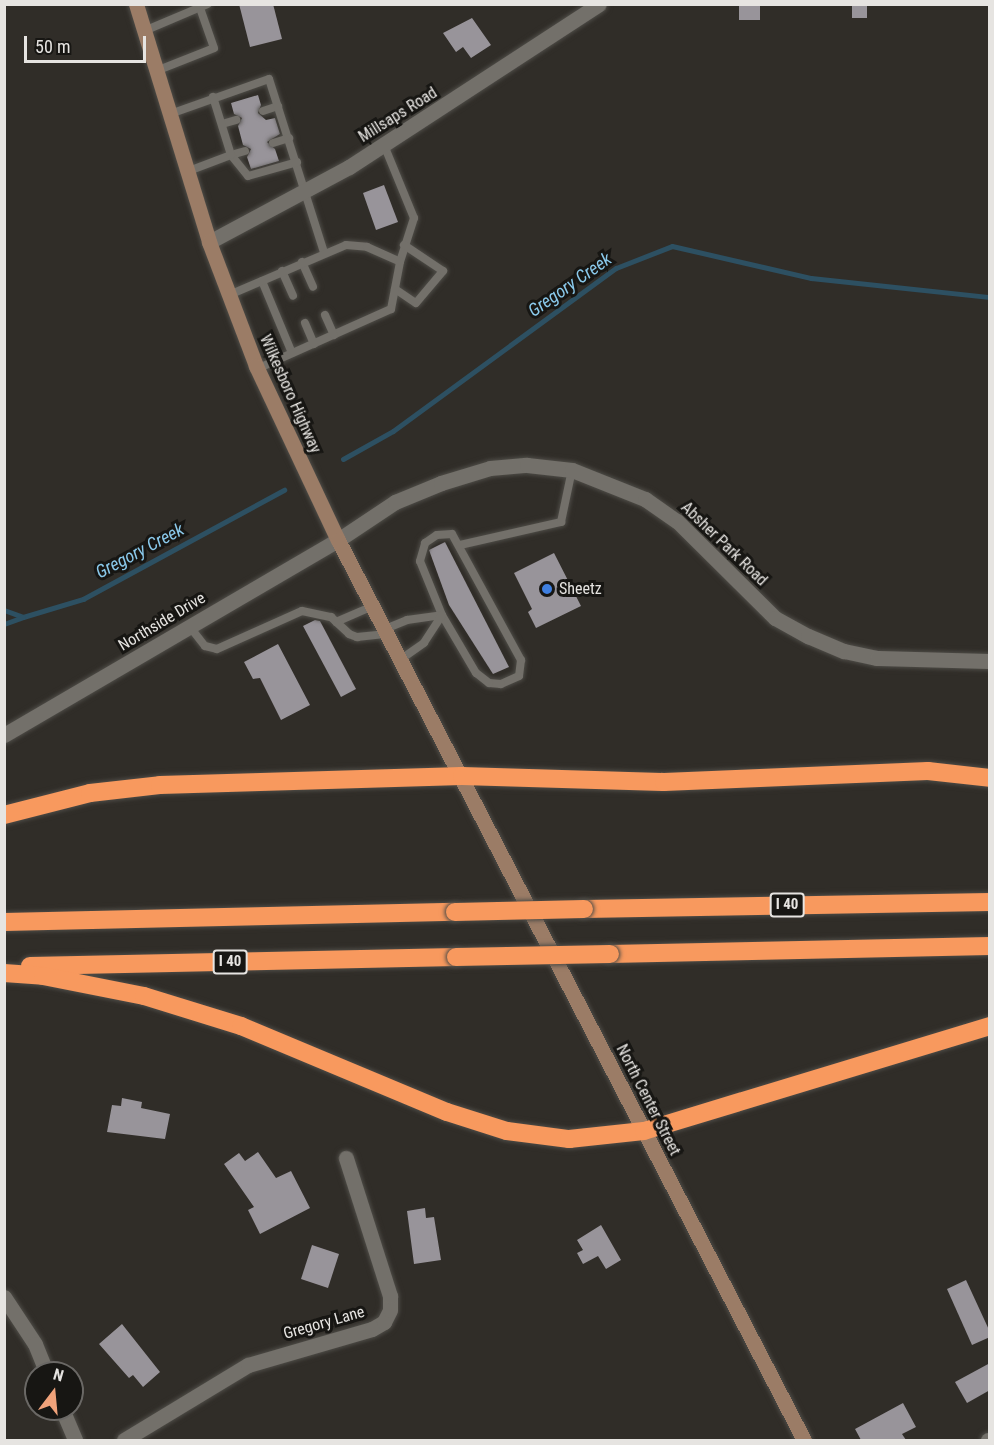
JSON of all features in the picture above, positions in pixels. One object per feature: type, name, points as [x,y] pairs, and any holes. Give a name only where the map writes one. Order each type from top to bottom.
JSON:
[{"type":"highway","points":[[4,815],[90,793],[160,785],[462,776],[664,782],[928,771],[990,778]]},
{"type":"highway","name":"I 40","points":[[4,922],[990,902]]},
{"type":"highway","name":"I 40","points":[[4,966],[990,946]]},
{"type":"highway","points":[[4,973],[43,976],[144,996],[241,1026],[447,1112],[507,1131],[569,1139],[644,1131],[990,1026]]},
{"type":"main road","name":"Wilkesboro Highway","points":[[136,4],[209,242],[257,369],[338,540],[462,776]]},
{"type":"main road","name":"North Center Street","points":[[462,776],[804,1440]]},
{"type":"street","name":"Millsaps Road","points":[[209,242],[384,145],[599,4]]},
{"type":"street","name":"Absher Park Road","points":[[338,540],[395,502],[451,480],[490,468],[526,465],[572,470],[645,499],[677,521],[775,618],[808,636],[844,651],[877,658],[990,661]]},
{"type":"street","name":"Northside Drive","points":[[4,735],[338,540]]},
{"type":"street","name":"Gregory Lane","points":[[124,1440],[248,1365],[372,1329],[384,1322],[390,1310],[390,1296],[346,1158]]},
{"type":"street","points":[[4,1297],[35,1344],[42,1361]]},
{"type":"street","points":[[67,1421],[75,1440]]},
{"type":"lane","points":[[144,31],[204,6],[214,48],[156,71]]},
{"type":"lane","points":[[168,114],[269,79],[324,252]]},
{"type":"lane","points":[[213,97],[231,155],[248,176],[297,162]]},
{"type":"lane","points":[[263,111],[278,106]]},
{"type":"lane","points":[[222,124],[236,120]]},
{"type":"lane","points":[[273,143],[289,138]]},
{"type":"lane","points":[[257,369],[391,309],[404,245],[414,218],[384,145]]},
{"type":"lane","points":[[186,172],[245,151]]},
{"type":"lane","points":[[229,295],[324,252],[346,245],[368,247],[400,262]]},
{"type":"lane","points":[[395,289],[416,303],[443,271],[404,245]]},
{"type":"lane","points":[[302,262],[313,287]]},
{"type":"lane","points":[[282,271],[293,296]]},
{"type":"lane","points":[[262,281],[292,353]]},
{"type":"lane","points":[[326,315],[334,335]]},
{"type":"lane","points":[[305,323],[314,344]]},
{"type":"lane","points":[[460,545],[561,522],[572,470]]},
{"type":"lane","points":[[452,534],[521,660],[519,676],[501,684],[489,683],[476,674],[442,615],[420,561],[425,543],[437,535],[452,534]]},
{"type":"lane","points":[[336,622],[373,606]]},
{"type":"lane","points":[[190,627],[205,646],[217,649],[302,611],[323,614],[357,637],[386,631],[407,620],[442,615]]},
{"type":"lane","points":[[400,660],[424,643],[442,615]]},
{"type":"building","points":[[239,4],[273,4],[282,39],[250,47]]},
{"type":"building","points":[[739,4],[760,4],[760,20],[739,20]]},
{"type":"building","points":[[852,4],[867,4],[867,18],[852,18]]},
{"type":"building","points":[[472,18],[491,45],[471,58],[463,47],[456,52],[443,33]]},
{"type":"building","points":[[258,95],[261,105],[258,113],[266,120],[275,118],[280,134],[267,142],[275,149],[279,161],[251,169],[247,157],[251,149],[243,145],[238,126],[242,118],[234,114],[231,103]]},
{"type":"building","points":[[384,185],[398,222],[376,230],[363,193]]},
{"type":"building","points":[[445,542],[509,667],[493,674],[449,605],[429,550]]},
{"type":"building","name":"Sheetz","points":[[554,553],[581,606],[536,628],[528,612],[532,609],[514,573]]},
{"type":"building","points":[[315,620],[320,621],[356,689],[341,697],[303,626]]},
{"type":"building","points":[[278,644],[310,705],[281,720],[260,678],[253,679],[244,662]]},
{"type":"building","points":[[122,1098],[142,1102],[141,1108],[170,1114],[165,1139],[107,1132],[112,1105],[121,1106]]},
{"type":"building","points":[[258,1152],[276,1178],[291,1171],[310,1208],[260,1234],[248,1210],[254,1207],[224,1164],[239,1153],[245,1161]]},
{"type":"building","points":[[425,1208],[426,1218],[434,1217],[441,1260],[414,1264],[407,1211]]},
{"type":"building","points":[[601,1225],[621,1260],[606,1269],[598,1256],[583,1264],[577,1253],[583,1250],[577,1240]]},
{"type":"building","points":[[312,1245],[339,1254],[328,1288],[301,1279]]},
{"type":"building","points":[[966,1280],[990,1332],[990,1337],[972,1345],[947,1289]]},
{"type":"building","points":[[122,1324],[160,1372],[143,1387],[133,1375],[129,1378],[99,1344]]},
{"type":"building","points":[[990,1363],[990,1390],[967,1403],[955,1382]]},
{"type":"building","points":[[903,1403],[916,1427],[902,1434],[906,1440],[861,1440],[855,1429]]},
{"type":"waterway","name":"Gregory Creek","points":[[343,459],[393,431],[616,268],[672,246],[811,278],[990,297]]},
{"type":"waterway","name":"Gregory Creek","points":[[4,610],[23,617],[83,599],[284,490]]},
{"type":"waterway","points":[[4,624],[23,617]]},
{"type":"place","name":"Sheetz","points":[[547,589]]}]
